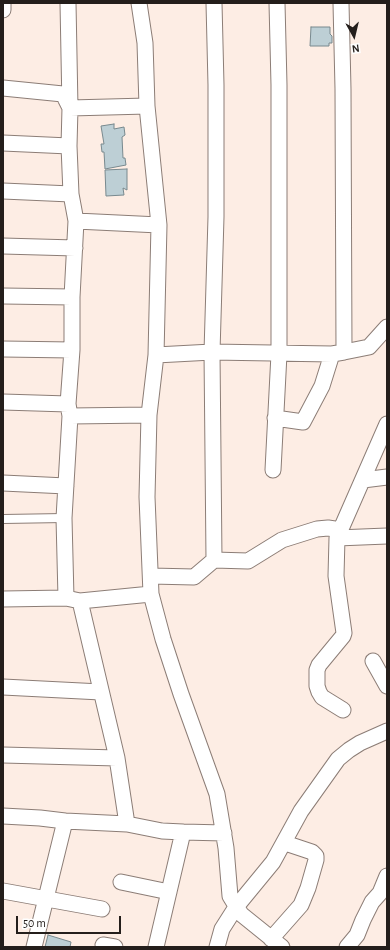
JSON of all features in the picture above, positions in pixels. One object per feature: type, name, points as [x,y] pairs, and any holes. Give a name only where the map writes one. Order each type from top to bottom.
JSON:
[{"type":"street","points":[[3,3],[3,10]]},
{"type":"street","points":[[68,3],[70,108],[69,146],[72,194],[76,221],[72,297],[72,350],[64,518],[72,600],[101,692],[118,758],[127,824]]},
{"type":"street","points":[[139,3],[145,43],[147,106],[159,225],[156,355],[149,415],[147,497],[151,594],[163,639],[181,694],[217,794],[224,833],[230,896],[241,914],[276,943],[301,905],[308,888],[316,860],[316,856],[312,852],[284,843]]},
{"type":"street","points":[[214,3],[216,85],[216,217],[212,352],[214,560]]},
{"type":"street","points":[[273,470],[279,354],[279,85],[277,3]]},
{"type":"street","points":[[275,418],[303,422],[338,353],[343,89],[340,3]]},
{"type":"street","points":[[3,88],[63,94],[70,108]]},
{"type":"street","points":[[70,108],[147,106]]},
{"type":"street","points":[[3,143],[69,146]]},
{"type":"street","points":[[3,191],[72,194]]},
{"type":"street","points":[[76,221],[159,225]]},
{"type":"street","points":[[3,246],[75,248]]},
{"type":"street","points":[[3,296],[72,297]]},
{"type":"street","points":[[156,355],[212,352],[279,354],[338,353],[369,347],[387,327]]},
{"type":"street","points":[[3,349],[72,350]]},
{"type":"street","points":[[3,402],[69,410],[149,415]]},
{"type":"street","points":[[343,710],[322,697],[317,686],[317,670],[319,665],[344,633],[336,576],[339,534],[386,428]]},
{"type":"street","points":[[363,480],[387,477]]},
{"type":"street","points":[[3,483],[66,486]]},
{"type":"street","points":[[151,576],[194,577],[214,560],[248,561],[271,546],[289,538],[317,529],[328,528],[339,534],[387,536]]},
{"type":"street","points":[[3,599],[72,600],[151,594]]},
{"type":"street","points":[[373,661],[387,686]]},
{"type":"street","points":[[3,687],[101,692]]},
{"type":"street","points":[[217,947],[222,929],[236,907],[273,862],[300,811],[338,759],[360,742],[387,731]]},
{"type":"street","points":[[3,755],[118,758]]},
{"type":"street","points":[[3,816],[127,824],[162,831],[224,833]]},
{"type":"street","points":[[34,947],[65,821]]},
{"type":"street","points":[[156,947],[183,832]]},
{"type":"street","points":[[347,947],[357,935],[372,902],[380,893],[387,876]]},
{"type":"street","points":[[121,882],[169,892]]},
{"type":"street","points":[[3,891],[102,909]]},
{"type":"lane","points":[[3,519],[64,518]]},
{"type":"building","points":[[311,27],[330,27],[332,43],[329,43],[329,46],[310,46]]},
{"type":"building","points":[[114,124],[114,129],[124,127],[125,135],[122,137],[123,158],[125,158],[126,165],[105,169],[104,152],[102,152],[101,144],[104,144],[101,126]]},
{"type":"building","points":[[127,169],[127,190],[123,188],[124,195],[106,196],[105,170]]},
{"type":"building","points":[[48,935],[71,942],[70,947],[45,947]]}]
